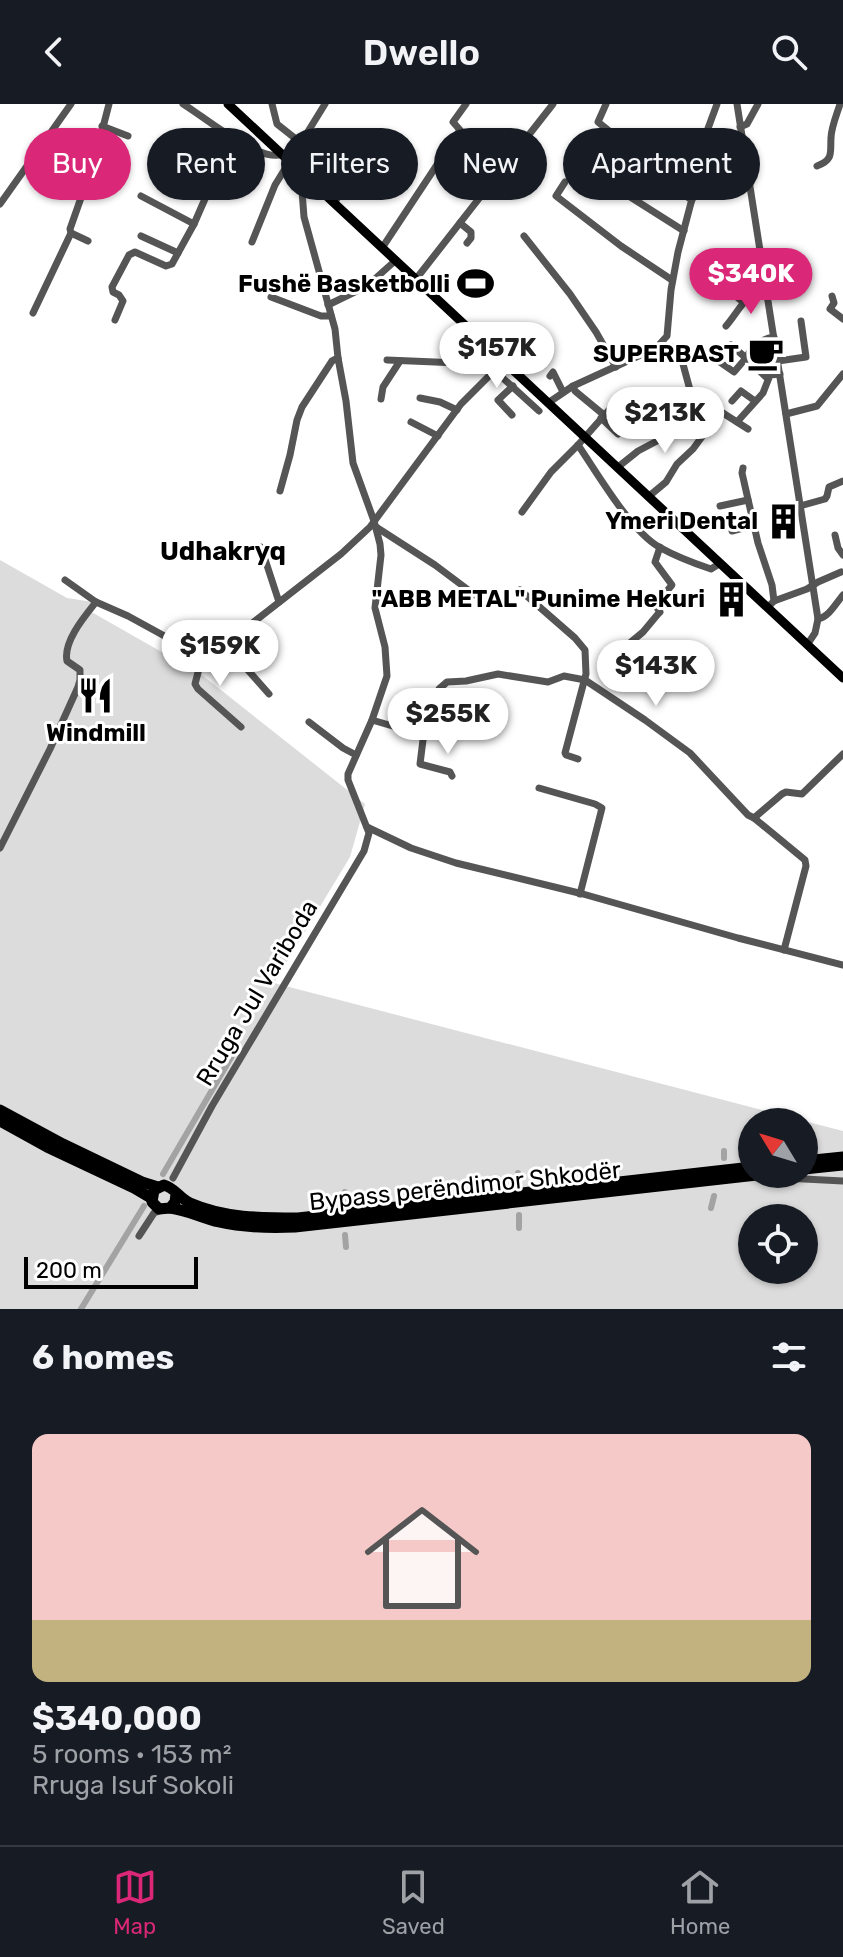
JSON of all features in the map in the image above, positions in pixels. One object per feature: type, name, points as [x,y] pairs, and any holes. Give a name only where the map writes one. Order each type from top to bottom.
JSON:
[{"type":"highway","name":"Bypass perëndimor Shkodër","points":[[0,1110],[142,1182],[169,1187],[181,1199],[195,1205],[230,1215],[260,1219],[298,1218],[738,1173]]},
{"type":"highway","name":"Bypass perëndimor Shkodër","points":[[0,1121],[147,1194],[158,1207],[231,1225],[258,1228],[295,1227],[738,1173]]},
{"type":"highway","points":[[818,1160],[843,1157]]},
{"type":"highway","points":[[818,1168],[843,1165]]},
{"type":"highway","points":[[169,1187],[175,1202],[158,1207],[154,1190],[169,1187]]},
{"type":"main road","points":[[228,104],[281,153]]},
{"type":"main road","points":[[331,200],[719,564],[770,605],[843,678]]},
{"type":"street","points":[[0,204],[71,104]]},
{"type":"street","points":[[33,313],[71,233],[109,104]]},
{"type":"street","points":[[183,104],[219,128]]},
{"type":"street","points":[[272,104],[277,124],[282,128]]},
{"type":"street","points":[[310,128],[325,104]]},
{"type":"street","points":[[382,248],[460,130],[453,122],[466,104]]},
{"type":"street","points":[[416,279],[553,104]]},
{"type":"street","points":[[605,128],[598,122],[606,104]]},
{"type":"street","points":[[708,128],[717,104]]},
{"type":"street","points":[[737,104],[780,374],[773,395]]},
{"type":"street","points":[[740,127],[747,124],[758,104]]},
{"type":"street","points":[[817,166],[824,164],[832,151],[831,138],[840,104]]},
{"type":"street","points":[[102,126],[107,128]]},
{"type":"street","points":[[252,242],[281,170]]},
{"type":"street","points":[[563,185],[556,196],[672,280]]},
{"type":"street","points":[[141,196],[194,224]]},
{"type":"street","points":[[115,320],[123,301],[112,287],[131,253],[138,253],[166,266],[172,264],[204,200]]},
{"type":"street","points":[[303,200],[304,217],[335,329],[353,463],[380,544],[375,608],[385,647],[387,676],[372,720],[351,765],[348,780],[367,827],[411,848],[456,863],[843,965]]},
{"type":"street","points":[[635,200],[684,231]]},
{"type":"street","points":[[548,403],[573,386],[661,345],[667,336],[672,280],[692,200]]},
{"type":"street","points":[[460,223],[471,232],[467,243]]},
{"type":"street","points":[[71,233],[88,241]]},
{"type":"street","points":[[141,236],[178,253]]},
{"type":"street","points":[[524,236],[570,294],[616,367]]},
{"type":"street","points":[[328,305],[367,286],[396,260]]},
{"type":"street","points":[[714,278],[743,302]]},
{"type":"street","points":[[726,326],[743,302],[767,286]]},
{"type":"street","points":[[832,296],[834,303],[830,309],[843,319]]},
{"type":"street","points":[[271,297],[321,316],[331,316]]},
{"type":"street","points":[[778,361],[806,357],[801,321]]},
{"type":"street","points":[[698,347],[734,372],[758,343],[774,337]]},
{"type":"street","points":[[661,345],[675,348],[680,353],[693,394],[748,429]]},
{"type":"street","points":[[731,345],[768,379],[773,395],[786,414],[818,619],[817,628],[807,645]]},
{"type":"street","points":[[280,491],[302,407],[332,361],[338,358]]},
{"type":"street","points":[[387,360],[483,364],[513,386],[539,411]]},
{"type":"street","points":[[381,399],[383,387],[400,361]]},
{"type":"street","points":[[65,580],[96,602],[190,650],[201,653],[228,642],[375,524],[457,410],[504,361]]},
{"type":"street","points":[[550,376],[553,372],[563,392]]},
{"type":"street","points":[[768,379],[770,375],[780,374]]},
{"type":"street","points":[[786,414],[817,406],[843,374]]},
{"type":"street","points":[[512,415],[498,400],[513,386]]},
{"type":"street","points":[[573,386],[605,415],[618,434]]},
{"type":"street","points":[[732,401],[741,391],[755,401]]},
{"type":"street","points":[[737,422],[755,401],[773,395]]},
{"type":"street","points":[[420,398],[457,410]]},
{"type":"street","points":[[522,512],[551,472],[605,415]]},
{"type":"street","points":[[411,422],[438,436]]},
{"type":"street","points":[[618,467],[638,451],[676,431]]},
{"type":"street","points":[[648,497],[666,482],[677,464],[704,434]]},
{"type":"street","points":[[578,445],[634,525],[660,547],[711,569],[719,564]]},
{"type":"street","points":[[743,468],[758,543],[772,585],[770,605]]},
{"type":"street","points":[[673,473],[681,477]]},
{"type":"street","points":[[800,506],[825,499],[829,487],[843,481]]},
{"type":"street","points":[[720,506],[748,500]]},
{"type":"street","points":[[375,524],[475,595]]},
{"type":"street","points":[[732,531],[754,525]]},
{"type":"street","points":[[770,605],[812,586],[841,563],[835,535]]},
{"type":"street","points":[[261,547],[279,602]]},
{"type":"street","points":[[625,647],[660,612],[655,605],[671,588],[672,585],[655,562],[660,547]]},
{"type":"street","points":[[520,590],[585,650],[585,680],[565,753],[578,759]]},
{"type":"street","points":[[818,619],[828,614],[843,595]]},
{"type":"street","points":[[0,848],[50,749],[80,680],[80,670],[65,657],[72,637],[96,602]]},
{"type":"street","points":[[228,642],[269,694]]},
{"type":"street","points":[[201,653],[195,684],[241,727]]},
{"type":"street","points":[[419,732],[439,689],[447,682],[498,674],[548,682],[564,676],[585,680],[690,753],[748,815],[803,858],[806,863],[784,950]]},
{"type":"street","points":[[372,720],[419,732]]},
{"type":"street","points":[[309,722],[356,755]]},
{"type":"street","points":[[419,732],[423,740],[420,764],[450,772],[452,776]]},
{"type":"street","points":[[754,818],[786,792],[802,794],[843,754]]},
{"type":"street","points":[[539,788],[602,808],[580,894]]},
{"type":"street","name":"Rruga Jul Variboda","points":[[169,1187],[212,1106],[364,851],[369,833],[367,827]]},
{"type":"street","points":[[818,1179],[843,1181]]},
{"type":"street","points":[[139,1236],[158,1207]]},
{"type":"shaded area","points":[[0,560],[67,598],[93,602],[88,610],[202,675],[365,804],[350,857],[274,983],[755,1108],[738,1108],[738,1188],[818,1188],[818,1124],[843,1131],[843,1309],[0,1309]]},
{"type":"waterway","points":[[163,1174],[236,1049]]},
{"type":"waterway","points":[[724,1151],[724,1158]]},
{"type":"waterway","points":[[518,1173],[518,1180]]},
{"type":"waterway","points":[[345,1192],[346,1199]]},
{"type":"waterway","points":[[711,1208],[714,1196]]},
{"type":"waterway","points":[[81,1309],[144,1206]]},
{"type":"waterway","points":[[519,1215],[519,1228]]},
{"type":"waterway","points":[[345,1235],[346,1247]]},
{"type":"place","name":"Fushë Basketbolli","points":[[476,284]]},
{"type":"place","name":"SUPERBAST","points":[[765,354]]},
{"type":"place","name":"Ymeri Dental","points":[[784,521]]},
{"type":"place","name":"\"ABB METAL\" Punime Hekuri","points":[[731,599]]},
{"type":"place","name":"Windmill","points":[[96,696]]},
{"type":"district","name":"Udhakryq","points":[[223,551]]}]
